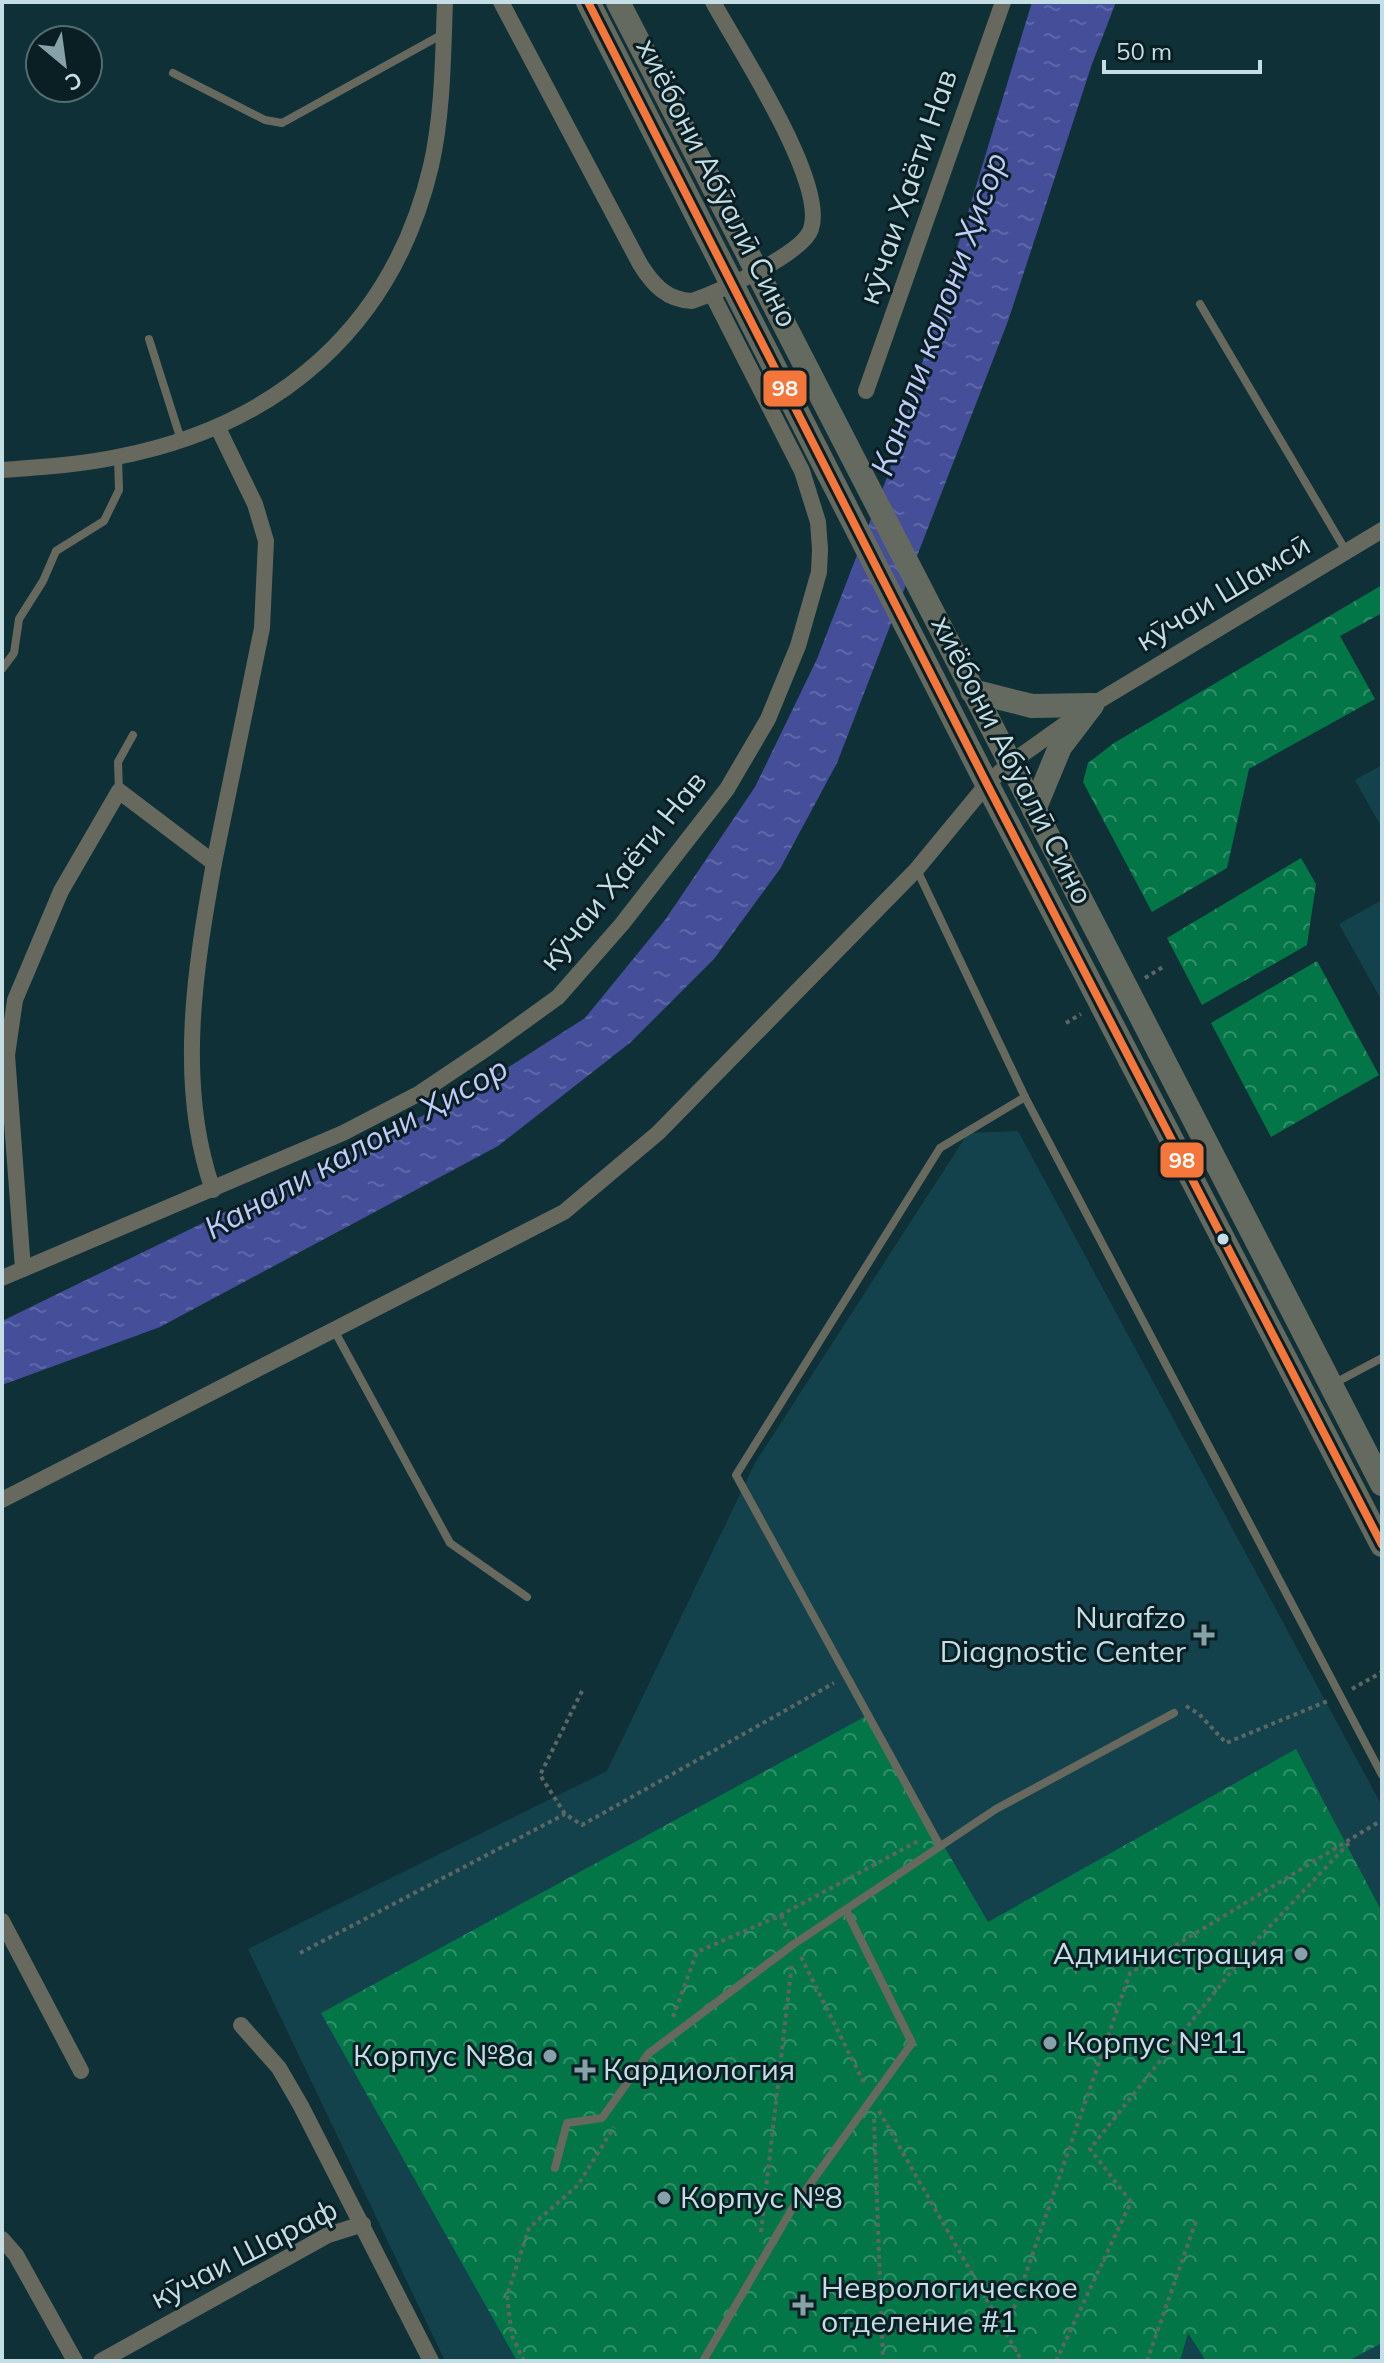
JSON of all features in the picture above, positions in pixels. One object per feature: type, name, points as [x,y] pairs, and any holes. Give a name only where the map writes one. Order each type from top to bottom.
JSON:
[{"type":"main road","name":"хиёбони Абӯалӣ Сино","points":[[588,2],[987,784],[1382,1545]]},
{"type":"main road","name":"хиёбони Абӯалӣ Сино","points":[[618,2],[705,176],[1382,1484]]},
{"type":"main road","points":[[972,691],[1032,706],[1092,705]]},
{"type":"main road","points":[[1034,810],[1060,747],[1092,705]]},
{"type":"street","points":[[2,470],[118,457],[218,428],[273,400],[327,358],[376,296],[413,226],[431,164],[445,2]]},
{"type":"street","points":[[501,2],[649,278],[676,300],[692,301],[712,294],[796,248],[811,230],[813,219],[807,177],[713,2]]},
{"type":"street","name":"кӯчаи Ҳаёти Нав","points":[[866,391],[1003,2]]},
{"type":"street","name":"кӯчаи Ҳаёти Нав","points":[[2,1278],[343,1133],[420,1093],[558,997],[680,853],[749,754],[798,646],[819,572],[818,522],[802,471],[712,294]]},
{"type":"street","points":[[213,1190],[197,1134],[193,1101],[193,1028],[204,922],[214,863],[262,628],[266,541],[255,504],[218,428]]},
{"type":"street","name":"кӯчаи Шамсӣ","points":[[2,1500],[564,1212],[658,1133],[916,870],[987,784],[1009,764],[1092,705],[1382,530]]},
{"type":"street","points":[[23,1269],[7,1055],[15,1000],[61,891],[119,791],[214,863]]},
{"type":"street","points":[[2,1921],[81,2071]]},
{"type":"street","points":[[241,2025],[279,2068],[363,2224]]},
{"type":"street","name":"кӯчаи Шараф","points":[[101,2361],[328,2235],[363,2224],[431,2361]]},
{"type":"street","points":[[2,2239],[16,2255],[75,2361]]},
{"type":"lane","points":[[173,73],[265,120],[282,123],[444,34]]},
{"type":"lane","points":[[1200,304],[1346,551]]},
{"type":"lane","points":[[149,339],[181,440]]},
{"type":"lane","points":[[2,669],[14,653],[19,619],[43,581],[56,551],[104,521],[119,490],[118,457]]},
{"type":"lane","points":[[119,791],[118,762],[133,735]]},
{"type":"lane","points":[[916,870],[1025,1097],[1382,1775]]},
{"type":"lane","points":[[940,1846],[736,1475],[940,1148],[1025,1097]]},
{"type":"lane","points":[[334,1330],[450,1543],[527,1597]]},
{"type":"lane","points":[[1331,1386],[1382,1358]]},
{"type":"lane","points":[[555,2168],[567,2123],[602,2118],[648,2054],[794,1944],[996,1809],[1174,1713]]},
{"type":"lane","points":[[703,2361],[792,2209],[912,2043],[846,1910]]},
{"type":"path","points":[[1174,1713],[1186,1706],[1199,1714],[1226,1743],[1340,1696],[1382,1672]]},
{"type":"path","points":[[582,1691],[540,1775],[565,1814],[582,1825],[846,1676]]},
{"type":"path","points":[[300,1953],[565,1814]]},
{"type":"path","points":[[1006,2331],[1130,1973],[1382,1820]]},
{"type":"path","points":[[933,1833],[781,1915],[873,2101],[1022,2361]]},
{"type":"path","points":[[1056,2361],[1131,2202],[1090,2149],[1253,1944],[1354,1837]]},
{"type":"path","points":[[757,2269],[794,1944]]},
{"type":"path","points":[[873,2101],[883,2361]]},
{"type":"path","points":[[1147,2361],[1196,2221]]},
{"type":"shaded area","points":[[1382,765],[1382,828],[1355,780]]},
{"type":"shaded area","points":[[1382,900],[1382,1001],[1339,924]]},
{"type":"shaded area","points":[[1018,1131],[1382,1806],[1382,2361],[445,2361],[248,1949],[607,1771],[755,1463],[968,1133]]},
{"type":"green space","points":[[1382,585],[1382,613],[1340,636],[1375,699],[1249,769],[1227,868],[1152,912],[1083,782],[1088,763],[1114,743]]},
{"type":"green space","points":[[1301,858],[1316,884],[1307,945],[1202,1005],[1167,938]]},
{"type":"green space","points":[[1317,961],[1379,1075],[1271,1137],[1211,1023]]},
{"type":"green space","points":[[868,1715],[988,1922],[1296,1749],[1382,1912],[1382,2343],[1348,2361],[1206,2361],[1188,2333],[1180,2361],[517,2361],[321,2013]]},
{"type":"water","name":"Канали калони Ҳисор","points":[[1032,2],[1116,2],[1092,64],[1008,321],[837,763],[780,869],[714,959],[631,1042],[498,1146],[160,1327],[2,1385],[2,1321],[467,1094],[585,1018],[665,920],[755,787],[817,659],[889,472]]},
{"type":"transit line","name":"98","points":[[588,2],[987,784],[1382,1545]]},
{"type":"place","name":"Nurafzo Diagnostic Center","points":[[1204,1635]]},
{"type":"place","name":"Администрация","points":[[1301,1954]]},
{"type":"place","name":"Корпус №11","points":[[1050,2043]]},
{"type":"place","name":"Корпус №8а","points":[[550,2056]]},
{"type":"place","name":"Кардиология","points":[[585,2070]]},
{"type":"place","name":"Корпус №8","points":[[664,2198]]},
{"type":"place","name":"Неврологическое отделение #1","points":[[803,2305]]}]
